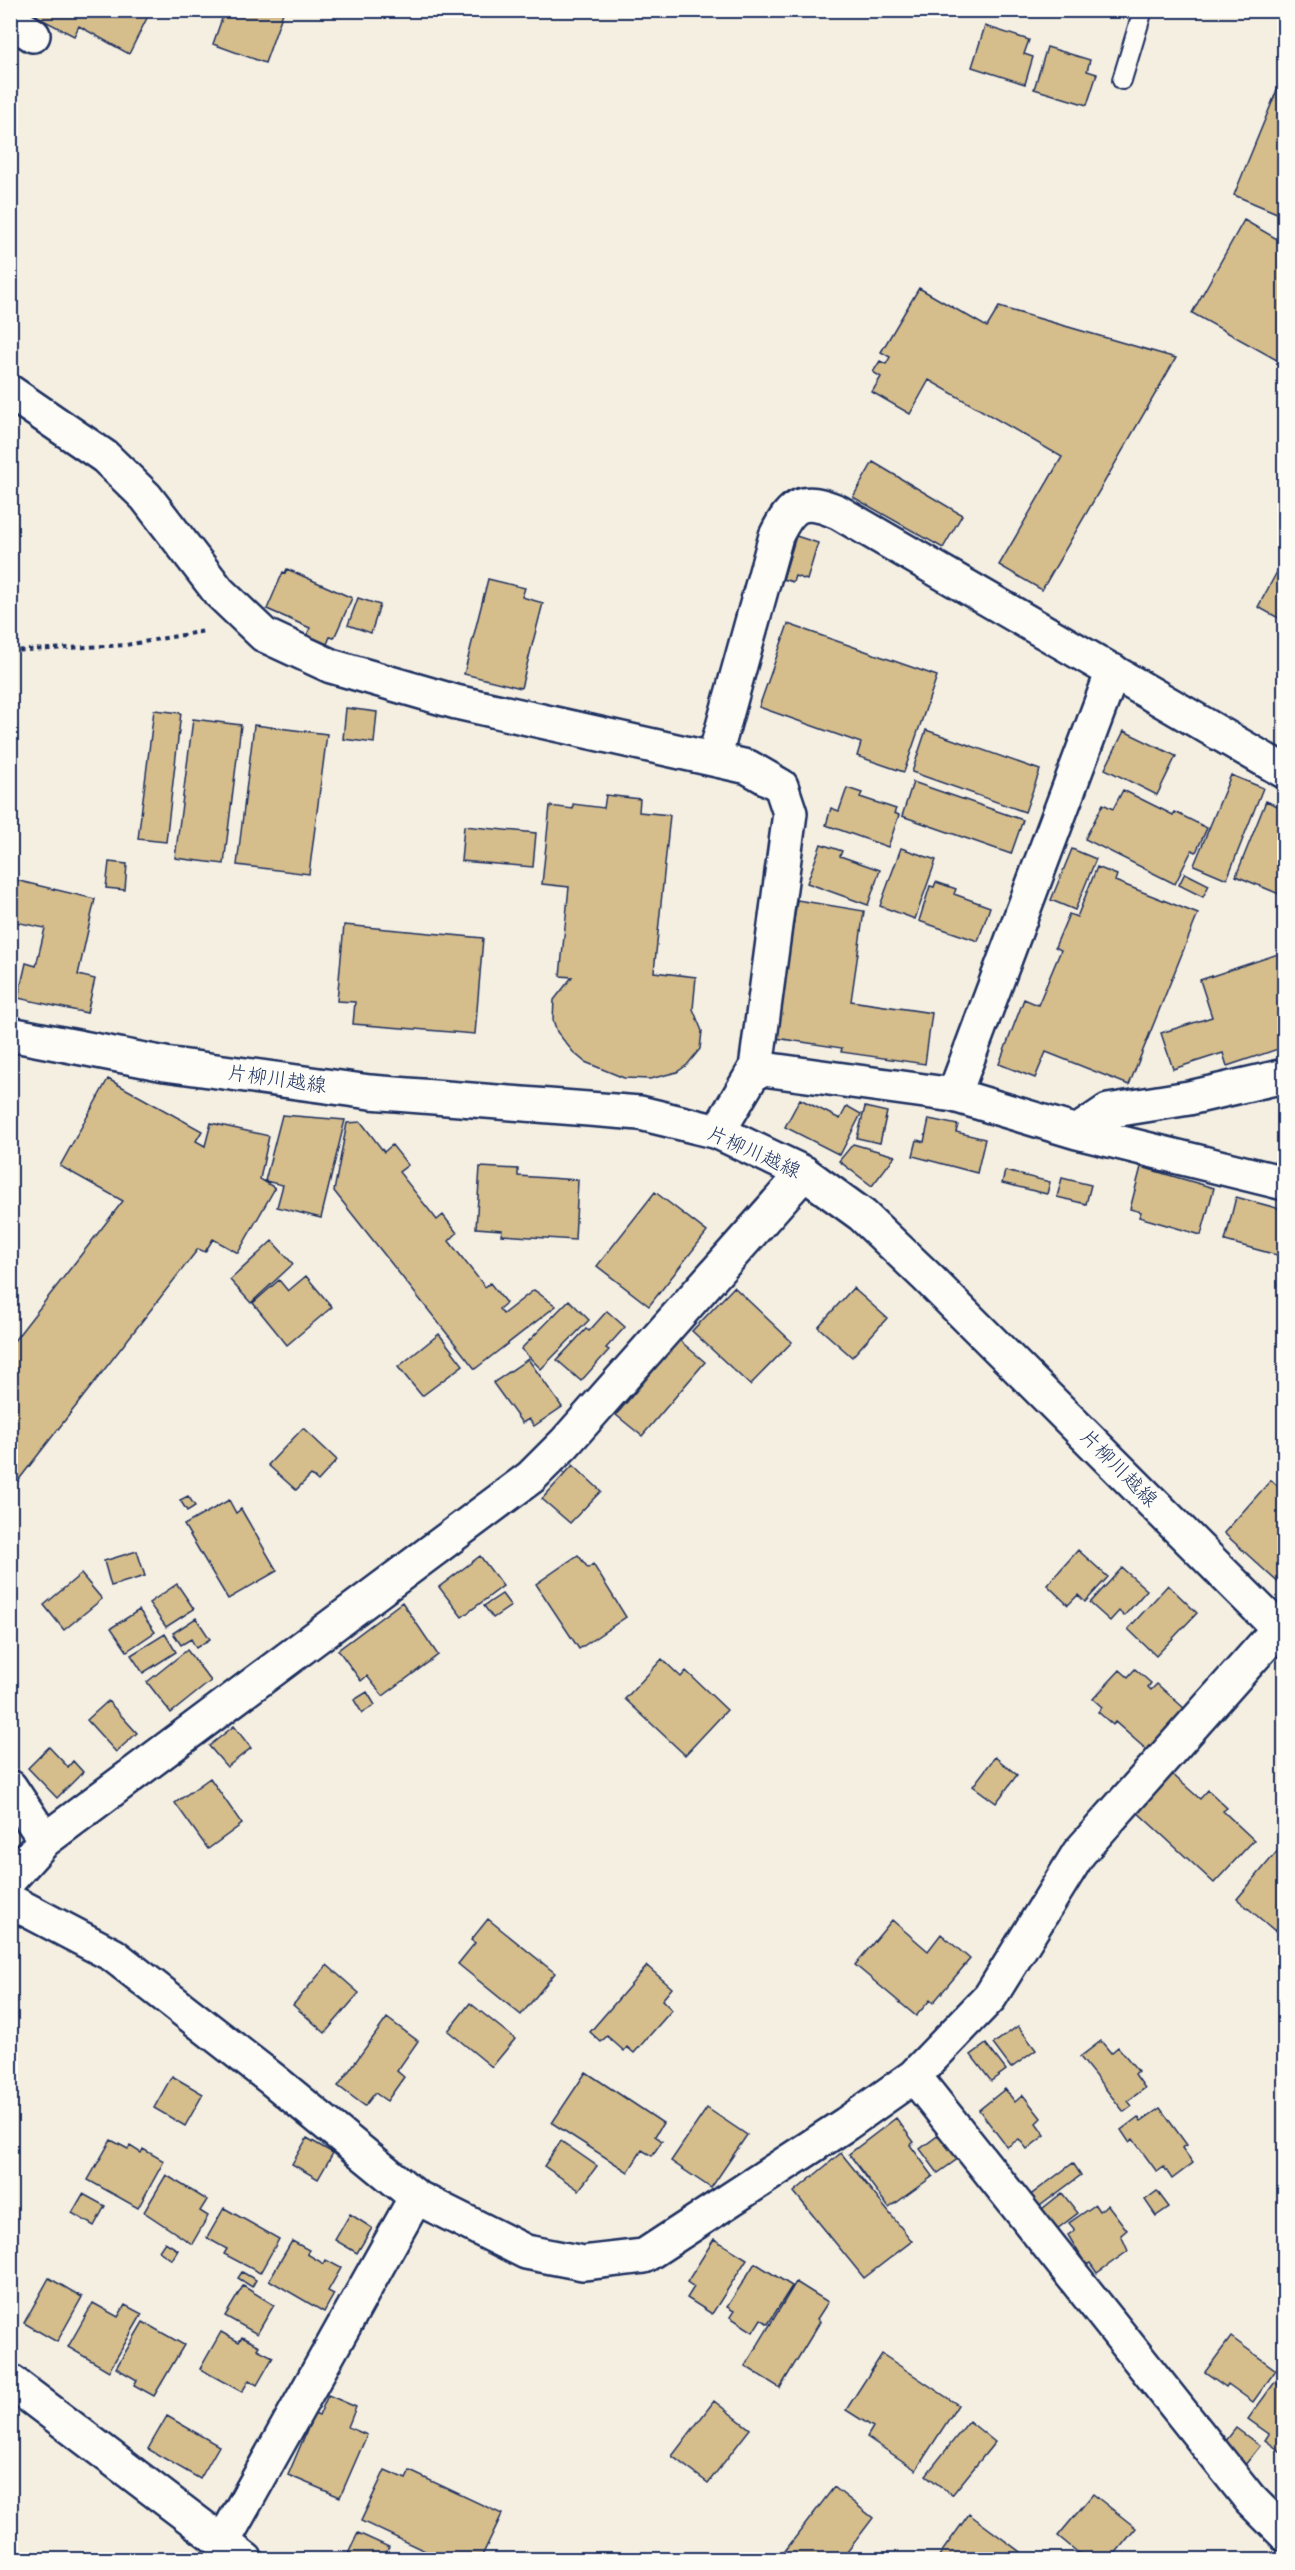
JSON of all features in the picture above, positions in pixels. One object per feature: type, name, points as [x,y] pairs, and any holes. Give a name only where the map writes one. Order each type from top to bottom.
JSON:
[{"type":"street","points":[[10,392],[105,457],[146,497],[219,592],[264,635],[331,666],[434,696],[748,767],[781,786],[790,813],[756,1068],[718,1132]]},
{"type":"street","points":[[714,759],[776,536],[786,516],[801,504],[819,504],[838,512],[1284,771]]},
{"type":"street","points":[[954,1095],[1113,671]]},
{"type":"street","name":"片柳川越線","points":[[10,1034],[165,1064],[370,1092],[640,1113],[718,1132],[804,1173],[862,1215],[1282,1631]]},
{"type":"street","points":[[756,1068],[954,1095],[1077,1132],[1284,1183]]},
{"type":"street","points":[[1077,1132],[1108,1111],[1189,1098],[1284,1076]]},
{"type":"street","points":[[10,1879],[45,1840],[531,1477],[565,1443],[804,1173]]},
{"type":"street","points":[[10,1900],[113,1955],[272,2079],[416,2197],[526,2252],[583,2263],[644,2256],[846,2124],[915,2076],[990,1997],[1079,1853],[1282,1631]]},
{"type":"street","points":[[10,1787],[45,1840]]},
{"type":"street","points":[[915,2076],[1250,2499],[1284,2533]]},
{"type":"street","points":[[10,2380],[235,2551],[416,2197]]},
{"type":"lane","points":[[1122,80],[1143,10]]},
{"type":"path","points":[[10,651],[126,645],[250,623]]},
{"type":"building","points":[[31,10],[151,10],[129,54],[79,26],[74,36],[41,19]]},
{"type":"building","points":[[225,10],[284,10],[265,63],[213,44]]},
{"type":"building","points":[[985,26],[1029,40],[1024,54],[1033,57],[1025,84],[972,67]]},
{"type":"building","points":[[1047,47],[1090,60],[1087,71],[1097,74],[1087,105],[1034,89]]},
{"type":"building","points":[[1284,73],[1284,216],[1234,195]]},
{"type":"building","points":[[1244,220],[1284,243],[1284,364],[1192,313]]},
{"type":"building","points":[[919,288],[987,327],[999,307],[1176,358],[1042,590],[999,565],[1062,457],[929,380],[910,414],[872,392],[881,377],[873,372],[880,361],[886,364],[890,357],[881,352]]},
{"type":"building","points":[[873,462],[962,515],[943,548],[853,497]]},
{"type":"building","points":[[796,536],[818,543],[807,580],[795,576],[793,582],[783,579]]},
{"type":"building","points":[[1284,559],[1284,621],[1258,607]]},
{"type":"building","points":[[287,569],[352,598],[334,638],[330,637],[327,644],[307,635],[310,628],[267,609],[283,572],[285,573]]},
{"type":"building","points":[[488,579],[525,588],[522,597],[543,603],[521,688],[464,674]]},
{"type":"building","points":[[358,598],[380,605],[371,633],[348,625]]},
{"type":"building","points":[[788,624],[937,676],[904,772],[857,756],[861,743],[759,707]]},
{"type":"building","points":[[346,708],[377,712],[374,743],[343,739]]},
{"type":"building","points":[[154,710],[181,713],[166,842],[138,839]]},
{"type":"building","points":[[193,719],[241,725],[224,864],[175,858]]},
{"type":"building","points":[[254,725],[327,734],[309,874],[237,865]]},
{"type":"building","points":[[926,730],[1040,770],[1025,812],[912,772]]},
{"type":"building","points":[[1124,731],[1176,756],[1157,795],[1105,769]]},
{"type":"building","points":[[1231,775],[1263,788],[1227,879],[1194,865]]},
{"type":"building","points":[[913,782],[1023,820],[1011,854],[902,816]]},
{"type":"building","points":[[847,788],[862,793],[860,797],[896,809],[894,813],[899,815],[888,847],[826,825],[831,808],[839,811]]},
{"type":"building","points":[[1123,790],[1173,815],[1175,812],[1207,828],[1196,852],[1192,850],[1175,884],[1085,839],[1103,804],[1113,809]]},
{"type":"building","points":[[606,795],[640,799],[639,812],[670,815],[654,972],[696,977],[693,1009],[702,1031],[700,1049],[687,1065],[677,1072],[650,1079],[624,1078],[585,1062],[573,1052],[557,1032],[553,1020],[554,1000],[572,977],[560,976],[569,887],[542,884],[550,806],[573,809],[573,804],[604,808]]},
{"type":"building","points":[[1266,801],[1284,809],[1284,896],[1236,876]]},
{"type":"building","points":[[464,826],[536,833],[533,867],[461,861]]},
{"type":"building","points":[[821,844],[842,851],[840,856],[880,870],[868,905],[807,883]]},
{"type":"building","points":[[901,848],[936,860],[915,919],[880,906]]},
{"type":"building","points":[[1072,849],[1096,859],[1075,910],[1051,900]]},
{"type":"building","points":[[109,862],[127,864],[125,890],[106,888]]},
{"type":"building","points":[[1097,867],[1117,875],[1115,881],[1198,914],[1129,1085],[1046,1052],[1035,1078],[999,1064],[1024,999],[1038,1005],[1061,950],[1055,947],[1069,914],[1077,917]]},
{"type":"building","points":[[1185,873],[1209,885],[1203,897],[1179,885]]},
{"type":"building","points":[[15,880],[95,899],[78,975],[95,979],[87,1013],[18,998],[26,963],[36,966],[45,928],[10,921],[10,902]]},
{"type":"building","points":[[936,882],[956,889],[954,894],[990,907],[978,941],[919,921],[930,886],[934,887]]},
{"type":"building","points":[[797,900],[864,911],[851,1001],[932,1013],[925,1064],[841,1052],[842,1048],[776,1038]]},
{"type":"building","points":[[344,925],[483,938],[475,1034],[353,1024],[355,1002],[337,1001]]},
{"type":"building","points":[[1284,952],[1284,1047],[1227,1066],[1223,1053],[1173,1069],[1161,1033],[1212,1017],[1200,980]]},
{"type":"building","points":[[108,1079],[202,1131],[196,1141],[205,1146],[211,1123],[269,1136],[260,1179],[275,1188],[238,1253],[213,1239],[205,1252],[198,1249],[10,1491],[10,1346],[123,1201],[60,1166]]},
{"type":"building","points":[[800,1099],[840,1119],[847,1106],[861,1114],[840,1155],[785,1127]]},
{"type":"building","points":[[865,1107],[887,1112],[880,1143],[857,1138]]},
{"type":"building","points":[[282,1115],[345,1120],[321,1218],[277,1207],[283,1185],[265,1181]]},
{"type":"building","points":[[929,1119],[958,1125],[956,1132],[985,1139],[977,1173],[913,1156],[917,1140],[924,1142]]},
{"type":"building","points":[[361,1122],[384,1152],[392,1145],[408,1165],[399,1172],[437,1220],[443,1215],[457,1233],[449,1241],[485,1287],[490,1283],[506,1303],[499,1309],[503,1314],[534,1290],[556,1306],[475,1369],[334,1191],[347,1123]]},
{"type":"building","points":[[853,1144],[895,1156],[872,1186],[839,1161]]},
{"type":"building","points":[[480,1167],[518,1169],[518,1176],[578,1180],[575,1240],[501,1235],[502,1230],[476,1228]]},
{"type":"building","points":[[1141,1167],[1214,1188],[1201,1235],[1139,1217],[1141,1212],[1130,1209]]},
{"type":"building","points":[[1005,1171],[1050,1182],[1047,1194],[1002,1183]]},
{"type":"building","points":[[1062,1178],[1091,1185],[1086,1204],[1057,1197]]},
{"type":"building","points":[[655,1192],[707,1232],[649,1306],[597,1266]]},
{"type":"building","points":[[1236,1197],[1284,1210],[1284,1257],[1225,1241]]},
{"type":"building","points":[[272,1241],[293,1264],[251,1303],[230,1280]]},
{"type":"building","points":[[306,1276],[332,1307],[287,1345],[253,1303],[279,1280],[288,1291]]},
{"type":"building","points":[[734,1287],[792,1342],[750,1385],[692,1331]]},
{"type":"building","points":[[853,1288],[887,1318],[852,1357],[818,1327]]},
{"type":"building","points":[[569,1300],[589,1320],[541,1369],[521,1349]]},
{"type":"building","points":[[607,1311],[625,1327],[606,1348],[609,1350],[581,1381],[557,1360],[586,1329],[589,1331]]},
{"type":"building","points":[[439,1334],[463,1365],[422,1396],[398,1367]]},
{"type":"building","points":[[679,1340],[705,1362],[642,1436],[616,1415]]},
{"type":"building","points":[[528,1359],[562,1407],[534,1426],[529,1419],[522,1423],[493,1383]]},
{"type":"building","points":[[303,1428],[337,1460],[318,1481],[311,1475],[296,1490],[268,1465]]},
{"type":"building","points":[[573,1465],[601,1491],[570,1523],[542,1499]]},
{"type":"building","points":[[1271,1480],[1284,1492],[1284,1588],[1224,1533]]},
{"type":"building","points":[[188,1496],[195,1506],[187,1511],[180,1500]]},
{"type":"building","points":[[229,1500],[236,1513],[241,1509],[277,1571],[228,1599],[184,1525]]},
{"type":"building","points":[[1078,1550],[1108,1577],[1085,1602],[1078,1595],[1068,1605],[1047,1585]]},
{"type":"building","points":[[137,1551],[145,1576],[111,1586],[104,1561]]},
{"type":"building","points":[[578,1555],[588,1568],[593,1564],[626,1617],[579,1649],[536,1584]]},
{"type":"building","points":[[480,1556],[503,1586],[462,1617],[439,1587]]},
{"type":"building","points":[[1122,1568],[1147,1590],[1124,1616],[1119,1611],[1110,1621],[1090,1603]]},
{"type":"building","points":[[81,1574],[102,1599],[64,1630],[44,1605]]},
{"type":"building","points":[[177,1584],[194,1609],[166,1627],[149,1603]]},
{"type":"building","points":[[1168,1585],[1197,1613],[1156,1656],[1128,1629]]},
{"type":"building","points":[[502,1594],[511,1606],[493,1618],[484,1606]]},
{"type":"building","points":[[402,1602],[438,1655],[383,1696],[367,1676],[361,1681],[338,1650]]},
{"type":"building","points":[[139,1610],[155,1632],[127,1651],[111,1628]]},
{"type":"building","points":[[196,1618],[210,1639],[196,1648],[191,1639],[181,1645],[173,1633]]},
{"type":"building","points":[[165,1634],[176,1652],[143,1673],[131,1655]]},
{"type":"building","points":[[187,1650],[211,1681],[171,1713],[147,1682]]},
{"type":"building","points":[[662,1659],[681,1677],[686,1671],[727,1710],[685,1755],[625,1699]]},
{"type":"building","points":[[1135,1669],[1151,1683],[1148,1687],[1151,1690],[1157,1684],[1185,1709],[1148,1751],[1115,1722],[1113,1725],[1098,1712],[1102,1707],[1093,1699],[1120,1670],[1128,1677]]},
{"type":"building","points":[[367,1692],[375,1705],[362,1713],[354,1700]]},
{"type":"building","points":[[108,1701],[137,1733],[116,1752],[87,1720]]},
{"type":"building","points":[[234,1726],[251,1748],[227,1767],[209,1746]]},
{"type":"building","points":[[49,1747],[68,1767],[73,1761],[83,1772],[57,1798],[28,1768]]},
{"type":"building","points":[[995,1757],[1017,1775],[996,1803],[973,1786]]},
{"type":"building","points":[[1171,1773],[1200,1799],[1208,1790],[1227,1808],[1223,1811],[1254,1840],[1214,1883],[1135,1810]]},
{"type":"building","points":[[210,1778],[242,1824],[208,1849],[175,1803]]},
{"type":"building","points":[[1280,1848],[1284,1852],[1284,1927],[1281,1924],[1275,1931],[1237,1899]]},
{"type":"building","points":[[488,1919],[555,1973],[521,2015],[458,1964],[475,1943],[471,1940]]},
{"type":"building","points":[[892,1920],[928,1951],[941,1934],[970,1959],[933,2003],[930,2000],[916,2016],[855,1965]]},
{"type":"building","points":[[327,1965],[359,1993],[325,2033],[293,2005]]},
{"type":"building","points":[[647,1966],[672,1988],[662,2000],[672,2010],[634,2053],[627,2047],[624,2051],[607,2036],[601,2042],[590,2032]]},
{"type":"building","points":[[470,2003],[515,2039],[492,2067],[448,2031]]},
{"type":"building","points":[[387,2018],[418,2041],[397,2071],[404,2077],[387,2101],[375,2093],[365,2106],[338,2086]]},
{"type":"building","points":[[1018,2026],[1036,2050],[1011,2068],[993,2044]]},
{"type":"building","points":[[1101,2041],[1111,2053],[1118,2047],[1138,2071],[1135,2074],[1145,2088],[1128,2101],[1132,2106],[1124,2112],[1080,2057]]},
{"type":"building","points":[[986,2044],[1006,2070],[991,2081],[971,2055]]},
{"type":"building","points":[[586,2072],[663,2123],[655,2136],[662,2141],[652,2156],[642,2150],[628,2172],[552,2123]]},
{"type":"building","points":[[172,2076],[203,2094],[185,2126],[154,2108]]},
{"type":"building","points":[[1005,2089],[1015,2102],[1023,2095],[1041,2118],[1036,2123],[1045,2135],[1027,2149],[1019,2139],[1007,2147],[979,2110]]},
{"type":"building","points":[[707,2108],[747,2135],[711,2188],[671,2161]]},
{"type":"building","points":[[1160,2108],[1187,2145],[1182,2148],[1193,2163],[1172,2179],[1164,2167],[1157,2172],[1133,2139],[1129,2142],[1121,2130],[1138,2117],[1141,2121]]},
{"type":"building","points":[[896,2118],[914,2142],[910,2145],[933,2176],[889,2208],[849,2154]]},
{"type":"building","points":[[940,2134],[959,2158],[938,2173],[920,2149]]},
{"type":"building","points":[[307,2138],[333,2153],[318,2179],[292,2164]]},
{"type":"building","points":[[111,2140],[128,2149],[130,2146],[141,2153],[143,2149],[164,2161],[138,2208],[88,2180]]},
{"type":"building","points":[[561,2141],[597,2166],[579,2190],[544,2166]]},
{"type":"building","points":[[841,2153],[912,2241],[864,2278],[794,2192]]},
{"type":"building","points":[[1073,2163],[1081,2175],[1037,2208],[1028,2197]]},
{"type":"building","points":[[166,2175],[207,2200],[200,2211],[208,2216],[192,2244],[144,2212]]},
{"type":"building","points":[[1157,2191],[1169,2207],[1156,2216],[1145,2200]]},
{"type":"building","points":[[1062,2193],[1078,2213],[1057,2229],[1042,2209]]},
{"type":"building","points":[[83,2194],[105,2206],[94,2226],[72,2213]]},
{"type":"building","points":[[1095,2205],[1099,2211],[1108,2205],[1127,2230],[1121,2235],[1128,2251],[1097,2273],[1090,2263],[1086,2265],[1068,2235],[1075,2230],[1069,2223]]},
{"type":"building","points":[[224,2208],[279,2239],[260,2273],[224,2254],[227,2249],[207,2238]]},
{"type":"building","points":[[350,2214],[372,2228],[357,2253],[335,2240]]},
{"type":"building","points":[[714,2239],[747,2259],[712,2314],[687,2298],[694,2287],[687,2282]]},
{"type":"building","points":[[292,2241],[309,2250],[307,2254],[324,2264],[326,2260],[341,2268],[328,2291],[334,2294],[324,2312],[269,2280]]},
{"type":"building","points":[[165,2242],[178,2250],[172,2260],[159,2251]]},
{"type":"building","points":[[755,2263],[792,2286],[768,2324],[761,2319],[753,2332],[730,2317],[734,2311],[727,2307]]},
{"type":"building","points":[[242,2272],[256,2280],[252,2287],[238,2278]]},
{"type":"building","points":[[49,2278],[82,2297],[57,2342],[24,2323]]},
{"type":"building","points":[[796,2282],[828,2302],[817,2319],[820,2322],[780,2388],[745,2366]]},
{"type":"building","points":[[243,2286],[274,2305],[257,2334],[225,2316]]},
{"type":"building","points":[[93,2303],[118,2317],[125,2305],[142,2314],[109,2371],[68,2347]]},
{"type":"building","points":[[143,2322],[184,2345],[154,2396],[134,2385],[137,2380],[116,2368]]},
{"type":"building","points":[[221,2332],[239,2342],[242,2337],[259,2346],[257,2349],[273,2357],[257,2385],[249,2380],[242,2392],[200,2369]]},
{"type":"building","points":[[1231,2337],[1276,2370],[1253,2402],[1228,2384],[1226,2387],[1205,2372]]},
{"type":"building","points":[[882,2354],[958,2405],[916,2470],[867,2437],[873,2427],[846,2410]]},
{"type":"building","points":[[1275,2382],[1281,2386],[1284,2383],[1284,2454],[1265,2440],[1269,2434],[1248,2419]]},
{"type":"building","points":[[328,2395],[356,2407],[348,2427],[367,2435],[340,2497],[288,2475],[314,2414],[319,2416]]},
{"type":"building","points":[[714,2401],[750,2429],[708,2483],[672,2456]]},
{"type":"building","points":[[167,2416],[219,2446],[200,2479],[148,2449]]},
{"type":"building","points":[[969,2421],[995,2442],[952,2495],[926,2475]]},
{"type":"building","points":[[1236,2428],[1260,2446],[1245,2465],[1221,2447]]},
{"type":"building","points":[[385,2470],[406,2479],[410,2471],[502,2514],[480,2560],[444,2560],[361,2521]]},
{"type":"building","points":[[834,2487],[873,2518],[841,2560],[778,2560]]},
{"type":"building","points":[[1093,2494],[1136,2528],[1110,2560],[1087,2560],[1058,2536]]},
{"type":"building","points":[[969,2514],[1031,2560],[936,2560]]},
{"type":"building","points":[[358,2533],[389,2547],[383,2560],[346,2558]]}]
